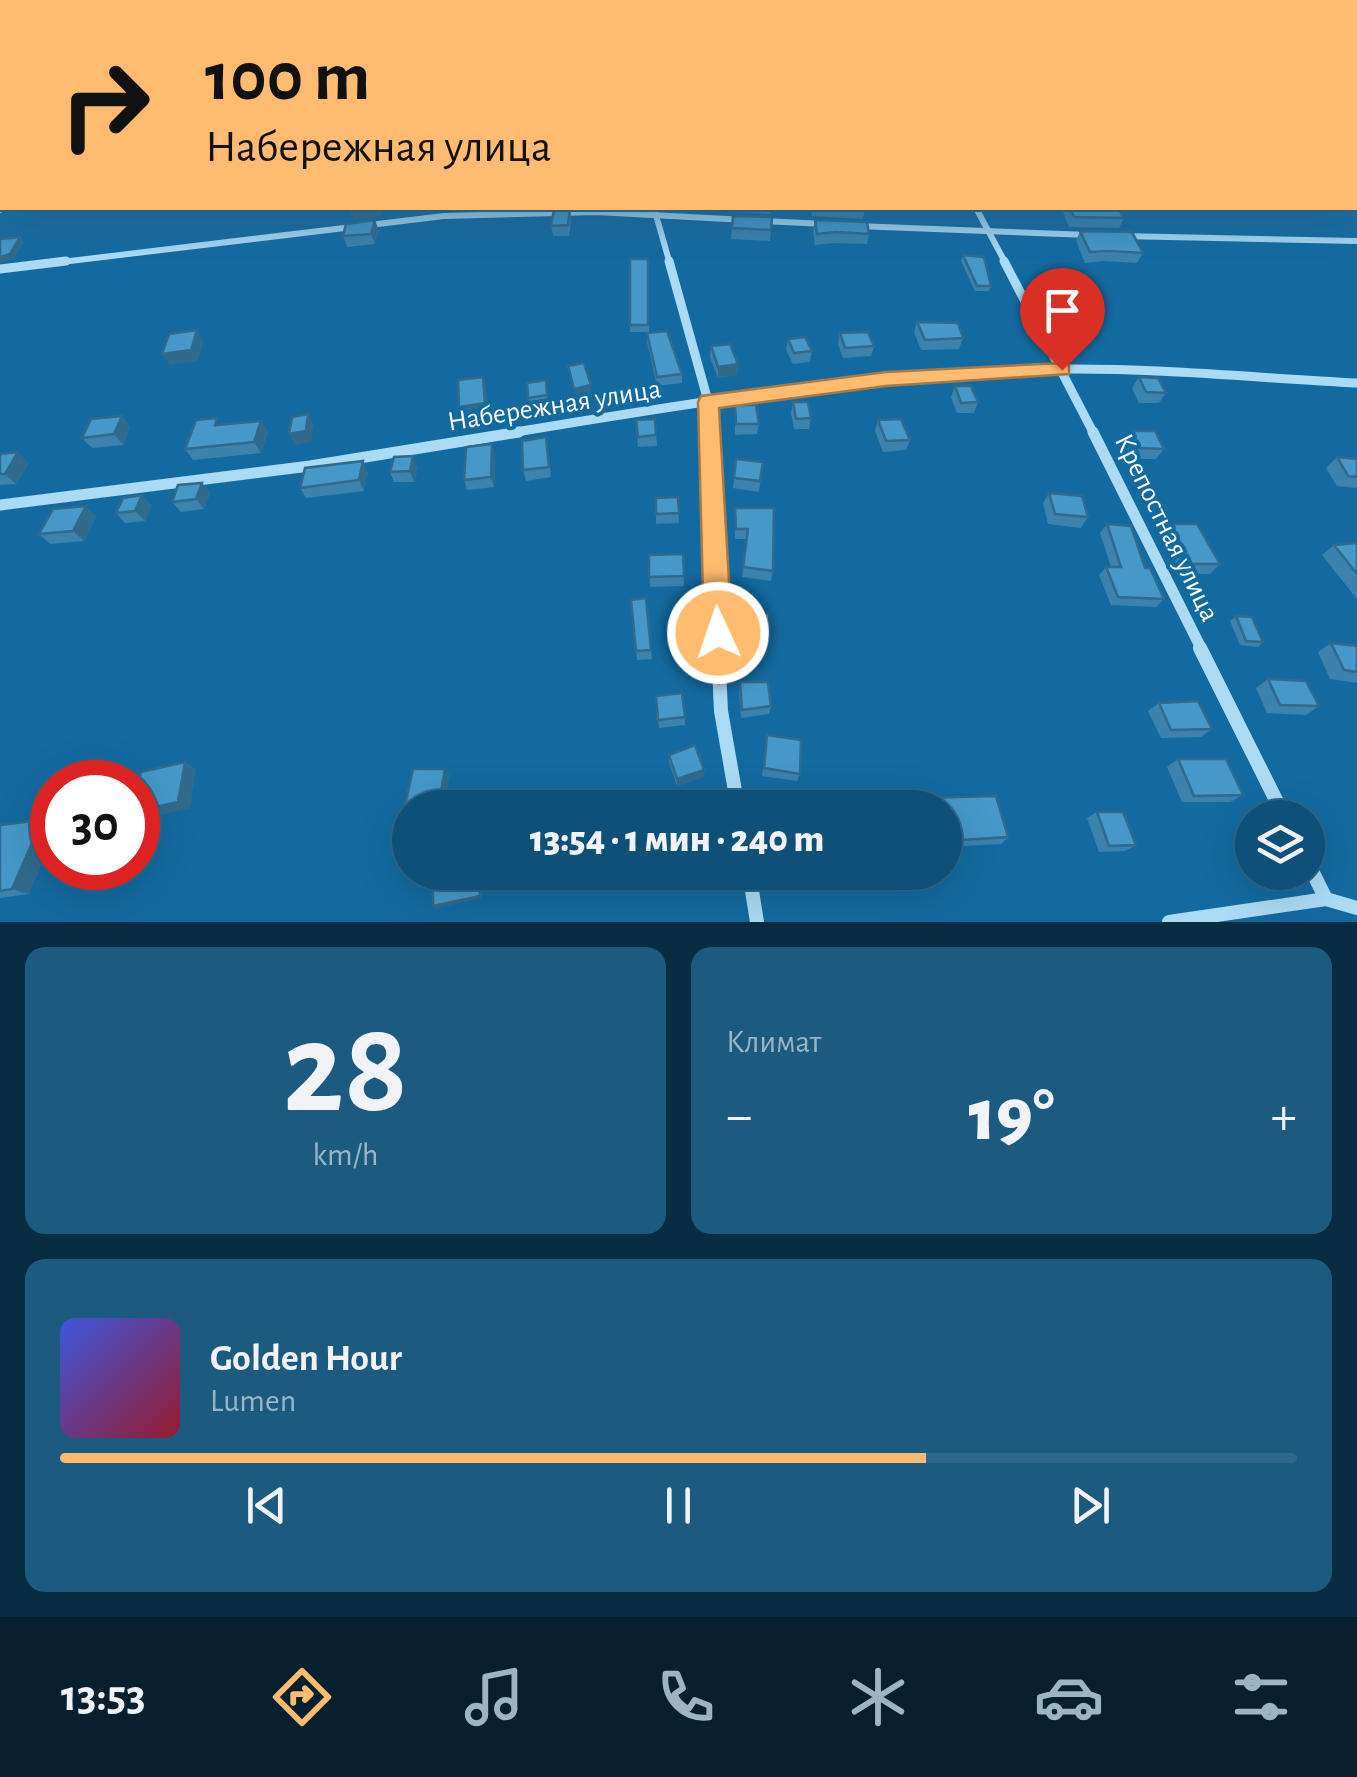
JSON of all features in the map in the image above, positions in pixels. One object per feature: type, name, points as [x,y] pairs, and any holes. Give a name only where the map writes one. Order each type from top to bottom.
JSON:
[{"type":"street","name":"Крепостная улица","points":[[977,210],[1062,370],[1275,800]]},
{"type":"street","points":[[654,212],[708,402],[721,711],[735,790]]},
{"type":"street","points":[[0,269],[444,216],[654,212],[831,224]]},
{"type":"street","points":[[851,225],[1357,241]]},
{"type":"street","name":"Набережная улица","points":[[0,504],[310,466],[708,402],[886,379],[1062,370],[1357,382]]},
{"type":"street","points":[[752,890],[757,922]]},
{"type":"street","points":[[1321,890],[1326,900]]},
{"type":"street","points":[[1168,922],[1326,900],[1357,908]]},
{"type":"building","points":[[554,210],[570,210],[568,225],[551,226]]},
{"type":"building","points":[[1071,210],[1119,210],[1124,218],[1074,217]]},
{"type":"building","points":[[733,216],[772,217],[771,230],[732,228]]},
{"type":"building","points":[[375,220],[371,234],[343,236],[346,224]]},
{"type":"building","points":[[815,220],[867,222],[869,234],[817,234]]},
{"type":"building","points":[[1080,231],[1132,232],[1143,253],[1090,252]]},
{"type":"building","points":[[20,237],[10,254],[0,257],[0,239]]},
{"type":"building","points":[[963,255],[984,257],[991,286],[977,286]]},
{"type":"building","points":[[630,259],[648,259],[648,325],[630,325]]},
{"type":"building","points":[[917,322],[958,323],[963,338],[925,340]]},
{"type":"building","points":[[197,330],[191,350],[162,354],[169,334]]},
{"type":"building","points":[[667,331],[682,374],[657,377],[647,333]]},
{"type":"building","points":[[868,332],[874,346],[845,348],[840,333]]},
{"type":"building","points":[[805,337],[812,351],[794,353],[788,339]]},
{"type":"building","points":[[730,344],[738,364],[718,367],[711,346]]},
{"type":"building","points":[[584,363],[591,385],[574,389],[568,366]]},
{"type":"building","points":[[483,377],[485,403],[459,407],[458,380]]},
{"type":"building","points":[[1139,377],[1158,378],[1166,393],[1146,392]]},
{"type":"building","points":[[546,380],[547,395],[528,398],[527,383]]},
{"type":"building","points":[[955,386],[971,386],[978,402],[961,403]]},
{"type":"building","points":[[793,402],[808,402],[811,418],[796,419]]},
{"type":"building","points":[[735,405],[756,405],[759,424],[736,424]]},
{"type":"building","points":[[308,414],[306,431],[289,434],[292,417]]},
{"type":"building","points":[[122,416],[114,434],[82,438],[91,419]]},
{"type":"building","points":[[217,418],[215,425],[261,421],[254,442],[185,449],[196,420]]},
{"type":"building","points":[[655,419],[656,435],[638,437],[636,420]]},
{"type":"building","points":[[901,419],[910,440],[886,441],[878,420]]},
{"type":"building","points":[[1131,431],[1155,431],[1164,449],[1140,448]]},
{"type":"building","points":[[546,437],[549,467],[523,470],[522,441]]},
{"type":"building","points":[[492,444],[491,477],[464,480],[466,447]]},
{"type":"building","points":[[18,452],[5,474],[0,474],[0,454]]},
{"type":"building","points":[[413,456],[410,471],[390,472],[394,457]]},
{"type":"building","points":[[1337,457],[1357,459],[1357,477],[1348,476]]},
{"type":"building","points":[[736,459],[763,462],[760,481],[734,478]]},
{"type":"building","points":[[363,461],[359,480],[300,488],[305,468]]},
{"type":"building","points":[[202,483],[196,499],[172,502],[178,485]]},
{"type":"building","points":[[1049,493],[1082,496],[1088,517],[1055,514]]},
{"type":"building","points":[[142,495],[135,511],[116,513],[123,498]]},
{"type":"building","points":[[678,497],[679,513],[656,514],[656,498]]},
{"type":"building","points":[[86,506],[73,531],[39,534],[53,509]]},
{"type":"building","points":[[735,508],[774,508],[773,571],[743,567],[748,529],[736,529]]},
{"type":"building","points":[[1107,524],[1131,526],[1145,568],[1150,568],[1164,599],[1118,597],[1106,567],[1121,567]]},
{"type":"building","points":[[1170,524],[1197,524],[1220,564],[1192,564]]},
{"type":"building","points":[[1357,543],[1357,574],[1334,545]]},
{"type":"building","points":[[683,554],[684,576],[649,577],[649,555]]},
{"type":"building","points":[[646,598],[651,650],[636,651],[631,600]]},
{"type":"building","points":[[741,612],[769,613],[770,630],[741,629]]},
{"type":"building","points":[[1236,616],[1252,617],[1263,642],[1246,641]]},
{"type":"building","points":[[1331,643],[1357,646],[1357,672],[1344,670]]},
{"type":"building","points":[[1268,679],[1306,681],[1319,706],[1280,705]]},
{"type":"building","points":[[740,682],[768,682],[771,706],[742,710]]},
{"type":"building","points":[[682,693],[685,717],[658,720],[656,696]]},
{"type":"building","points":[[1198,701],[1212,729],[1171,730],[1159,703]]},
{"type":"building","points":[[767,735],[801,740],[800,774],[764,768]]},
{"type":"building","points":[[695,745],[704,770],[677,779],[669,755]]},
{"type":"building","points":[[1178,759],[1226,759],[1243,795],[1194,796]]},
{"type":"building","points":[[185,762],[178,802],[160,806],[160,768]]},
{"type":"building","points":[[413,769],[445,769],[441,790],[408,790]]},
{"type":"building","points":[[996,796],[1008,837],[962,840],[962,797]]},
{"type":"building","points":[[1097,812],[1123,812],[1136,845],[1109,846]]},
{"type":"building","points":[[30,821],[30,848],[12,889],[0,891],[0,825]]},
{"type":"building","points":[[433,890],[480,890],[480,896],[433,906]]},
{"type":"route","points":[[718,633],[708,402],[886,379],[1062,370]]}]
